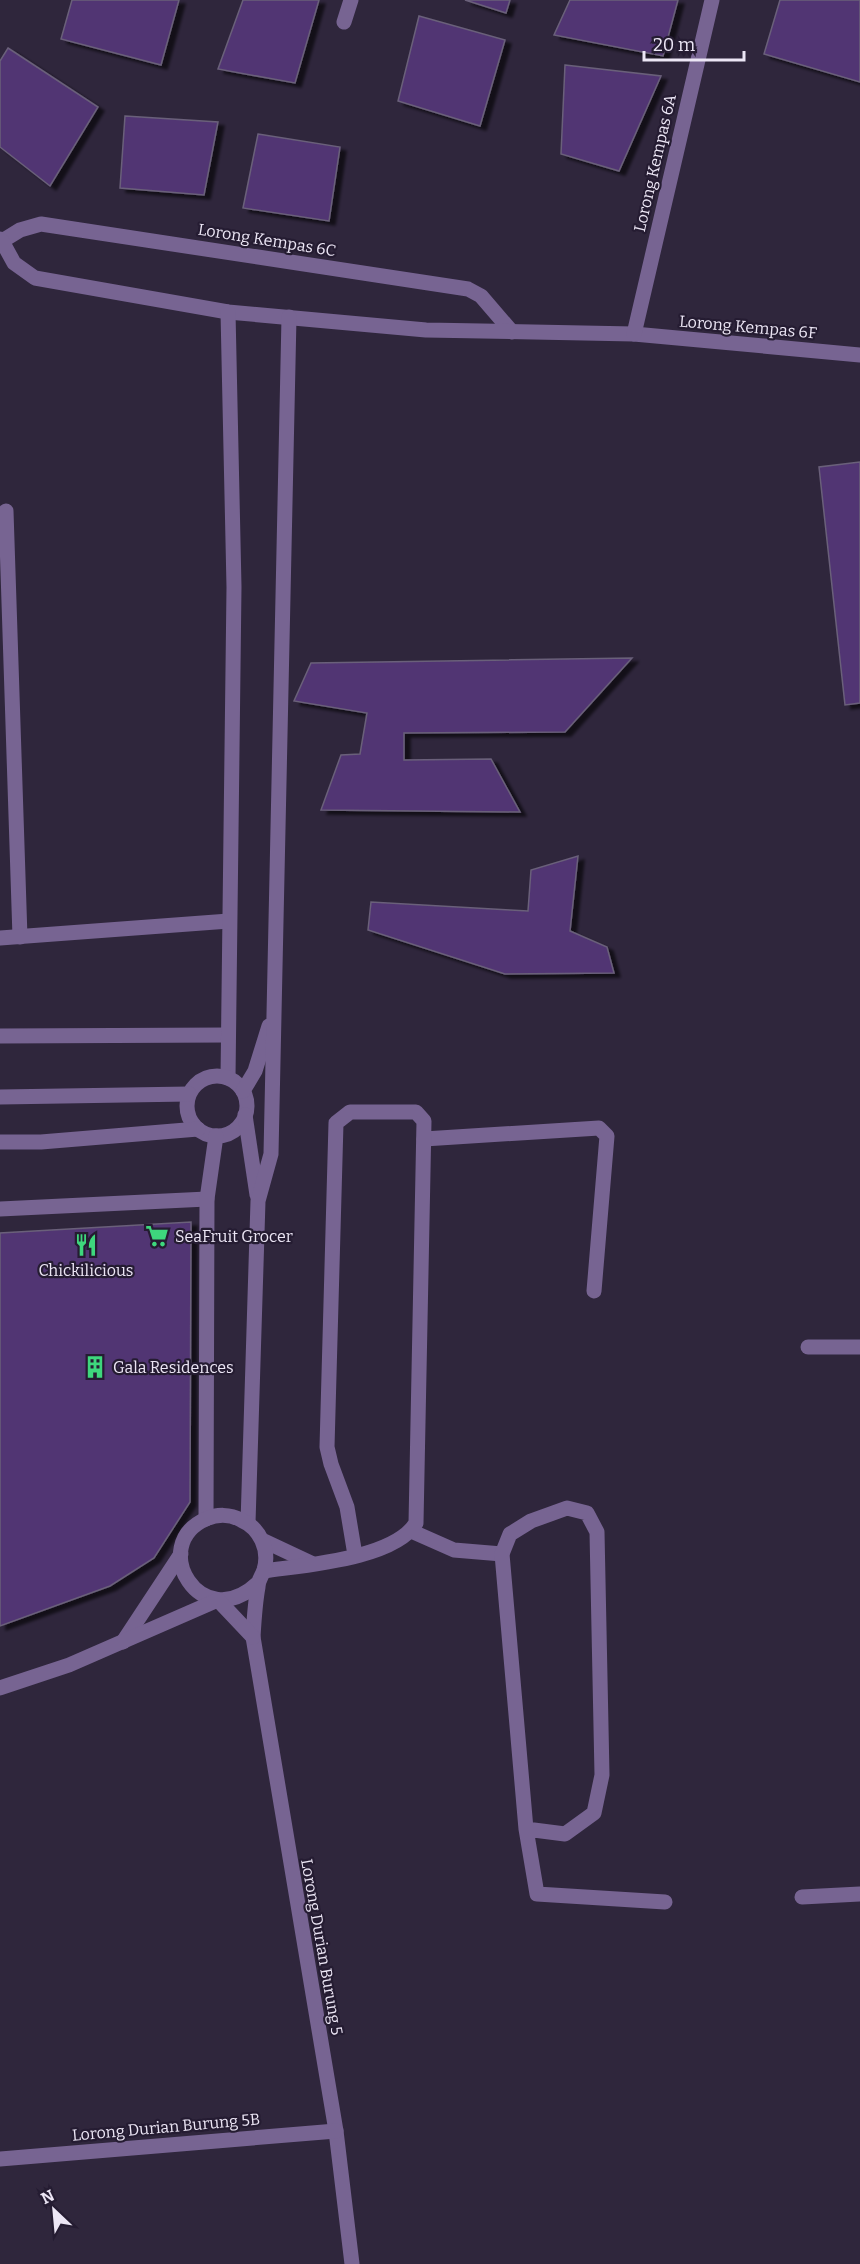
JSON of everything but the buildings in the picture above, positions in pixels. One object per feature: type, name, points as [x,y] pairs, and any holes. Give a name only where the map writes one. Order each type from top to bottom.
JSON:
[{"type":"street","points":[[344,22],[351,0]]},
{"type":"street","name":"Lorong Kempas 6A","points":[[634,334],[712,0]]},
{"type":"street","name":"Lorong Kempas 6C","points":[[512,332],[481,296],[468,289],[41,224],[20,230],[1,240],[14,263],[34,278],[228,312],[426,330],[512,332],[634,334]]},
{"type":"street","points":[[228,312],[234,587],[228,1078]]},
{"type":"street","points":[[258,1202],[271,1154],[289,317]]},
{"type":"street","name":"Lorong Kempas 6F","points":[[634,334],[860,355]]},
{"type":"street","points":[[6,511],[20,937]]},
{"type":"street","points":[[0,938],[229,921]]},
{"type":"street","points":[[243,1091],[255,1071],[275,1009]]},
{"type":"street","points":[[0,1036],[228,1035]]},
{"type":"street","points":[[0,1142],[41,1142],[198,1130],[216,1136],[234,1130],[241,1124],[247,1107],[243,1091],[228,1078],[218,1076],[201,1080],[189,1094],[187,1113],[198,1130]]},
{"type":"street","points":[[0,1096],[189,1094]]},
{"type":"street","points":[[261,1577],[376,1551],[398,1541],[411,1531],[416,1523],[424,1121],[416,1112],[350,1112],[336,1123],[327,1447],[330,1464],[347,1507],[355,1555]]},
{"type":"street","points":[[245,1115],[258,1202],[248,1523]]},
{"type":"street","points":[[424,1139],[599,1128],[607,1136],[594,1291]]},
{"type":"street","points":[[206,1519],[207,1199],[216,1136]]},
{"type":"street","points":[[0,1209],[207,1199]]},
{"type":"street","points":[[808,1347],[860,1347]]},
{"type":"street","points":[[526,1829],[565,1834],[594,1813],[602,1775],[597,1532],[587,1513],[567,1509],[531,1521],[510,1534],[502,1554],[526,1829],[537,1894],[665,1902]]},
{"type":"street","points":[[123,1642],[181,1554],[188,1533],[206,1519],[228,1515],[248,1523],[262,1540],[312,1564]]},
{"type":"street","points":[[411,1531],[454,1550],[502,1554]]},
{"type":"street","points":[[181,1554],[181,1567],[186,1580],[195,1590],[206,1597],[218,1600],[233,1599],[247,1593],[261,1577],[266,1560],[262,1540]]},
{"type":"street","name":"Lorong Durian Burung 5","points":[[261,1577],[252,1637],[336,2131],[352,2264]]},
{"type":"street","points":[[218,1600],[252,1637]]},
{"type":"street","points":[[0,1688],[69,1665],[218,1600]]},
{"type":"street","points":[[802,1897],[860,1894]]},
{"type":"street","name":"Lorong Durian Burung 5B","points":[[0,2159],[336,2131]]},
{"type":"place","name":"SeaFruit Grocer","points":[[157,1236]]},
{"type":"place","name":"Chickilicious","points":[[86,1245]]},
{"type":"place","name":"Gala Residences","points":[[95,1367]]}]
